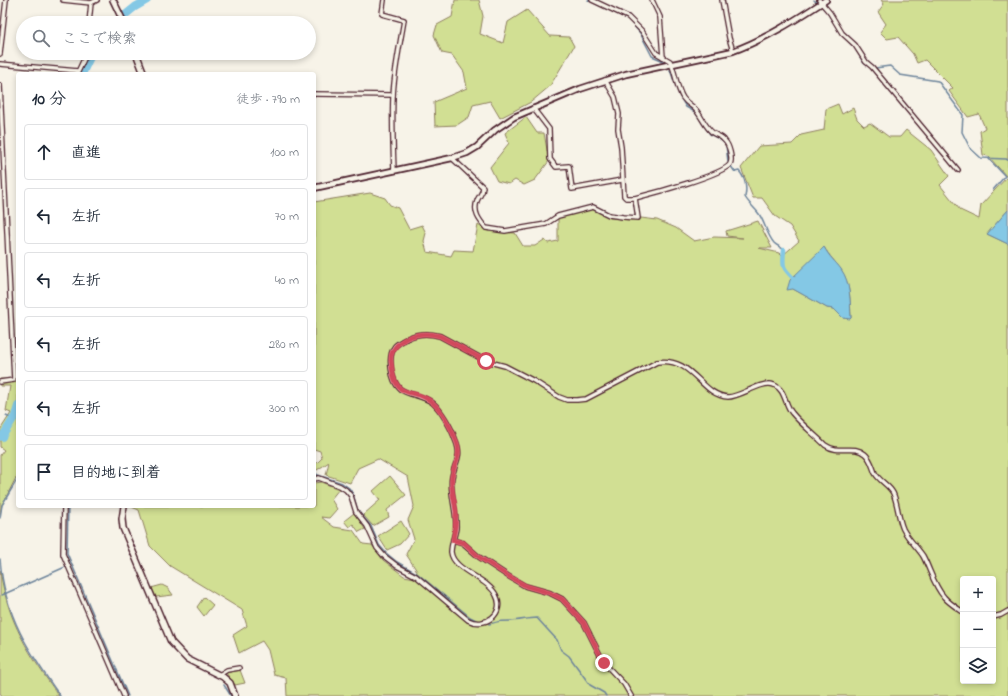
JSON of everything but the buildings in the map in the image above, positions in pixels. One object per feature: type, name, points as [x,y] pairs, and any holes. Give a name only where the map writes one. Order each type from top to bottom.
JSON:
[{"type":"main road","points":[[114,0],[121,16]]},
{"type":"main road","points":[[139,60],[143,72]]},
{"type":"main road","points":[[124,508],[122,519],[123,528],[171,642],[188,660],[219,674],[230,683],[235,696]]},
{"type":"street","points":[[0,54],[6,0]]},
{"type":"street","points":[[63,0],[91,3],[97,0]]},
{"type":"street","points":[[384,0],[382,14],[404,20],[393,95],[392,124],[394,171]]},
{"type":"street","points":[[592,0],[628,17],[642,31],[656,53],[670,61],[680,94],[688,105],[695,109],[710,130],[727,142],[731,157],[729,165],[705,178],[635,198],[626,198],[622,180],[621,147],[618,129],[619,114],[615,97],[605,80]]},
{"type":"street","points":[[652,0],[660,18],[663,57]]},
{"type":"street","points":[[722,0],[733,51]]},
{"type":"street","points":[[316,188],[452,158],[467,153],[477,147],[495,130],[514,117],[533,108],[605,80],[626,74],[733,51],[748,46],[822,1],[842,33],[855,45],[866,62],[872,67],[958,170]]},
{"type":"street","points":[[90,16],[91,3]]},
{"type":"street","points":[[0,64],[78,72],[84,60]]},
{"type":"street","points":[[0,85],[2,187],[14,380],[0,382]]},
{"type":"street","points":[[316,94],[393,95]]},
{"type":"street","points":[[533,108],[549,129],[550,159],[556,167],[569,166],[572,189],[622,180]]},
{"type":"street","points":[[452,158],[482,187],[483,192],[476,202],[476,216],[486,228],[504,231],[546,224],[558,216],[593,207],[609,215],[638,218],[635,198]]},
{"type":"street","points":[[316,479],[319,478],[340,486],[346,490],[351,496],[356,512],[367,526],[377,548],[384,556],[397,566],[408,570],[416,576],[468,620],[474,623],[485,622],[496,613],[498,607],[496,594],[491,588],[457,563],[451,551],[456,527],[452,477],[459,453],[455,437],[434,403],[422,397],[405,392],[399,388],[394,380],[391,358],[396,346],[413,336],[423,334],[440,336],[486,361],[505,366],[534,381],[559,397],[567,400],[586,399],[657,362],[666,360],[690,370],[708,388],[717,394],[728,397],[773,384],[784,395],[787,405],[792,413],[825,445],[839,450],[852,449],[866,455],[871,462],[875,473],[894,494],[903,528],[923,556],[939,590],[944,598],[960,610]]},
{"type":"street","points":[[64,508],[63,554],[124,696]]},
{"type":"street","points":[[453,540],[464,543],[479,557],[526,586],[550,593],[562,599],[584,623],[604,663],[624,684],[631,696]]},
{"type":"street","points":[[996,616],[1008,611]]},
{"type":"street","points":[[219,674],[227,670],[239,668]]},
{"type":"green space","points":[[455,0],[479,0],[483,16],[480,34],[503,43],[508,22],[527,10],[550,36],[569,37],[574,46],[550,86],[531,102],[500,118],[490,101],[473,105],[469,117],[457,125],[435,126],[434,102],[467,88],[464,72],[452,55],[442,53],[434,35],[437,25],[452,17]]},
{"type":"green space","points":[[881,0],[1008,0],[1008,210],[987,234],[1008,244],[1008,696],[287,696],[286,678],[274,675],[268,650],[262,641],[239,653],[233,635],[247,626],[242,610],[170,566],[150,546],[139,510],[134,508],[316,508],[316,483],[321,482],[339,489],[331,499],[337,509],[329,518],[321,517],[334,527],[353,530],[363,544],[372,545],[383,560],[404,576],[415,578],[417,571],[406,554],[414,539],[408,520],[414,506],[408,477],[378,459],[358,468],[350,483],[326,475],[329,462],[316,469],[316,464],[322,458],[320,451],[316,450],[316,202],[370,193],[385,198],[390,205],[398,208],[409,229],[422,225],[426,233],[424,241],[427,252],[451,256],[454,250],[473,251],[478,225],[488,231],[515,233],[523,246],[535,246],[544,240],[548,243],[558,241],[558,217],[593,209],[610,218],[631,220],[641,218],[657,220],[676,228],[694,241],[714,237],[743,238],[727,236],[726,231],[758,221],[772,248],[759,248],[779,253],[782,256],[799,241],[790,226],[775,216],[762,198],[753,198],[741,168],[759,146],[792,144],[801,135],[824,130],[826,109],[838,104],[842,114],[853,108],[857,119],[864,126],[870,123],[889,137],[900,137],[906,130],[931,150],[949,176],[940,185],[960,210],[979,219],[981,205],[1007,177],[988,156],[983,155],[980,131],[985,128],[979,114],[968,117],[949,91],[953,88],[925,60],[917,63],[913,54],[898,37],[887,39],[880,32],[886,24],[878,12],[884,4]],"holes":[[[824,247],[847,281],[851,318],[843,318],[834,309],[827,308],[793,289]]]},
{"type":"green space","points":[[526,117],[537,133],[544,133],[549,161],[535,180],[524,185],[515,180],[509,184],[497,181],[490,167],[509,143],[505,133]]},
{"type":"green space","points":[[0,379],[15,379],[16,380],[16,406],[13,415],[1,436],[4,437],[16,420],[16,478],[2,505],[0,514],[0,455],[4,450],[0,447],[0,430],[11,413],[6,411],[10,386],[0,386]]},
{"type":"green space","points":[[390,476],[406,495],[387,510],[389,517],[373,526],[363,515],[380,500],[373,491]]},
{"type":"green space","points":[[354,513],[365,529],[359,532],[353,524],[349,527],[344,521]]},
{"type":"green space","points":[[401,521],[409,534],[400,544],[387,550],[378,536]]},
{"type":"green space","points":[[0,570],[8,606],[21,637],[38,666],[59,696],[2,696],[0,693]]},
{"type":"green space","points":[[162,585],[168,588],[173,595],[156,597],[151,588]]},
{"type":"green space","points":[[204,597],[213,605],[204,616],[197,607]]},
{"type":"green space","points":[[240,670],[245,683],[235,685],[226,673]]},
{"type":"water","points":[[1008,210],[1008,244],[987,234]]},
{"type":"water","points":[[824,247],[830,257],[841,269],[847,280],[850,299],[850,319],[843,318],[834,309],[827,308],[793,289],[787,290],[790,280]]},
{"type":"waterway","points":[[124,16],[147,0]]},
{"type":"waterway","points":[[588,0],[628,19],[640,33],[652,56],[666,62]]},
{"type":"waterway","points":[[823,8],[840,33],[855,48],[865,64]]},
{"type":"waterway","points":[[83,72],[89,60]]},
{"type":"waterway","points":[[875,68],[890,66],[900,75],[938,81],[963,115],[962,132],[970,148],[981,158],[1008,160]]},
{"type":"waterway","points":[[670,70],[680,97],[686,107],[695,112],[710,134],[721,140],[726,145],[728,162],[735,172],[739,171],[745,180],[745,197],[759,214],[772,240],[784,250]]},
{"type":"waterway","points":[[989,159],[1005,176],[993,190]]},
{"type":"waterway","points":[[784,250],[784,268],[797,282]]},
{"type":"waterway","points":[[2,437],[16,413]]},
{"type":"waterway","points":[[6,416],[13,419]]},
{"type":"waterway","points":[[316,474],[342,483],[349,488],[353,494],[358,511],[371,526],[379,545],[386,553],[397,562],[418,574],[470,617],[476,620]]},
{"type":"waterway","points":[[0,518],[2,505],[16,481]]},
{"type":"waterway","points":[[68,508],[67,553],[128,696]]},
{"type":"waterway","points":[[0,559],[2,579],[7,598],[20,632],[28,648],[60,696]]},
{"type":"waterway","points":[[2,595],[72,564]]},
{"type":"waterway","points":[[489,624],[500,621],[537,618],[557,640],[561,650],[569,656],[590,685],[604,693],[606,696]]},
{"type":"waterway","points":[[224,685],[231,696]]},
{"type":"route","points":[[486,361],[440,336],[433,334],[423,334],[406,339],[396,346],[393,350],[391,358],[396,385],[405,392],[422,397],[434,403],[455,437],[458,445],[458,460],[452,477],[456,513],[456,527],[453,540],[464,543],[479,557],[526,586],[550,593],[562,599],[584,623],[604,663]]}]
